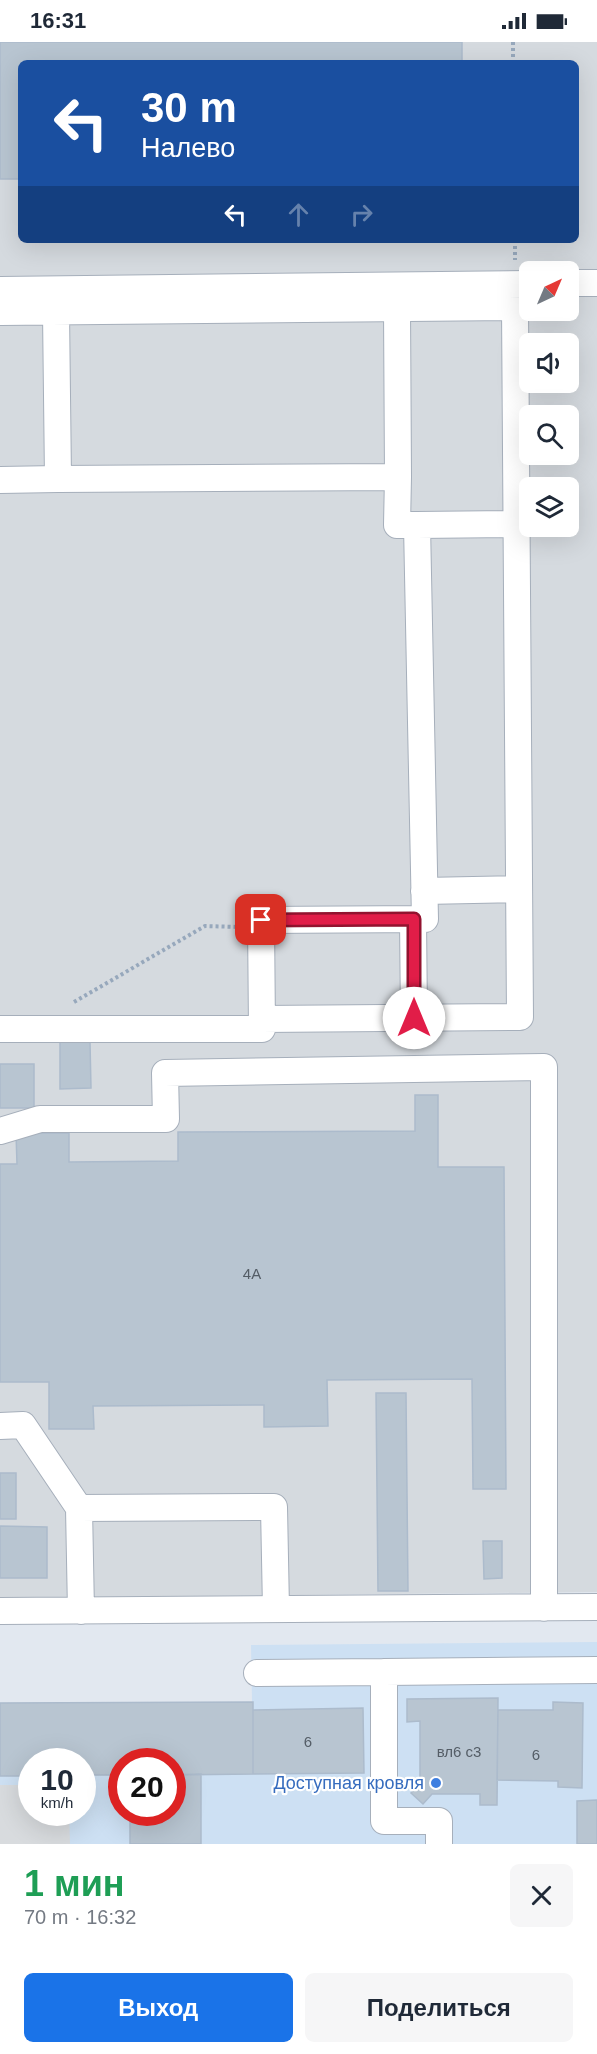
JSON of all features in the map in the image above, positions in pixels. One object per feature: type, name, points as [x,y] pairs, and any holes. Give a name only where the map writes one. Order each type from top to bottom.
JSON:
[{"type":"lane","points":[[579,283],[597,283]]},
{"type":"lane","points":[[0,290],[519,284]]},
{"type":"lane","points":[[0,312],[515,307],[520,1017],[262,1019]]},
{"type":"lane","points":[[397,309],[397,525],[516,524]]},
{"type":"lane","points":[[56,312],[58,479]]},
{"type":"lane","points":[[0,480],[398,477]]},
{"type":"lane","points":[[0,1029],[262,1029],[261,920],[425,919],[417,525]]},
{"type":"lane","points":[[424,891],[519,889]]},
{"type":"lane","points":[[414,919],[414,1018]]},
{"type":"lane","points":[[0,1131],[40,1119],[166,1119],[165,1072],[544,1068],[544,1608]]},
{"type":"lane","points":[[0,1426],[23,1425],[79,1508],[81,1611]]},
{"type":"lane","points":[[79,1508],[274,1507],[276,1609]]},
{"type":"lane","points":[[0,1611],[597,1607]]},
{"type":"lane","points":[[257,1673],[597,1670]]},
{"type":"lane","points":[[384,1672],[384,1821],[439,1821],[439,1844]]},
{"type":"path","points":[[513,42],[513,60]]},
{"type":"path","points":[[71,1004],[205,926],[261,927]]},
{"type":"shaded area","points":[[0,42],[597,42],[597,1592],[0,1598]]},
{"type":"shaded area","points":[[597,1642],[597,1844],[0,1844],[0,1703],[252,1702],[251,1645]]},
{"type":"shaded area","points":[[0,1785],[18,1785],[18,1826],[69,1826],[70,1844],[0,1844]]},
{"type":"building","points":[[0,42],[462,42],[462,60],[18,60],[18,179],[0,179]]},
{"type":"building","points":[[60,1042],[90,1042],[91,1088],[60,1089]]},
{"type":"building","points":[[0,1064],[34,1064],[34,1108],[0,1108]]},
{"type":"building","points":[[415,1095],[438,1095],[438,1167],[504,1167],[506,1489],[473,1489],[472,1379],[327,1380],[328,1426],[264,1427],[264,1405],[93,1406],[94,1429],[49,1429],[49,1382],[0,1382],[0,1164],[17,1164],[16,1133],[69,1133],[69,1162],[178,1161],[178,1132],[415,1131]]},
{"type":"building","points":[[376,1393],[406,1393],[408,1591],[378,1591]]},
{"type":"building","points":[[0,1473],[16,1473],[16,1519],[0,1519]]},
{"type":"building","points":[[0,1526],[47,1527],[47,1578],[0,1578]]},
{"type":"building","points":[[483,1541],[502,1541],[502,1578],[484,1579]]},
{"type":"building","points":[[498,1698],[497,1805],[480,1805],[480,1794],[432,1794],[423,1804],[411,1793],[420,1784],[420,1721],[407,1722],[407,1699]]},
{"type":"building","points":[[253,1702],[253,1774],[186,1775],[186,1748],[108,1748],[108,1775],[96,1775],[96,1748],[18,1748],[18,1776],[0,1776],[0,1703]]},
{"type":"building","points":[[553,1702],[583,1703],[582,1788],[558,1787],[558,1781],[497,1780],[498,1710],[553,1710]]},
{"type":"building","points":[[363,1708],[364,1773],[253,1774],[253,1710]]},
{"type":"building","points":[[201,1774],[201,1844],[130,1844],[130,1826],[186,1826],[186,1775]]},
{"type":"building","points":[[597,1800],[597,1844],[577,1844],[577,1801]]},
{"type":"place","name":"Доступная кровля","points":[[436,1783]]},
{"type":"route","points":[[261,920],[414,919],[414,1018]]}]
